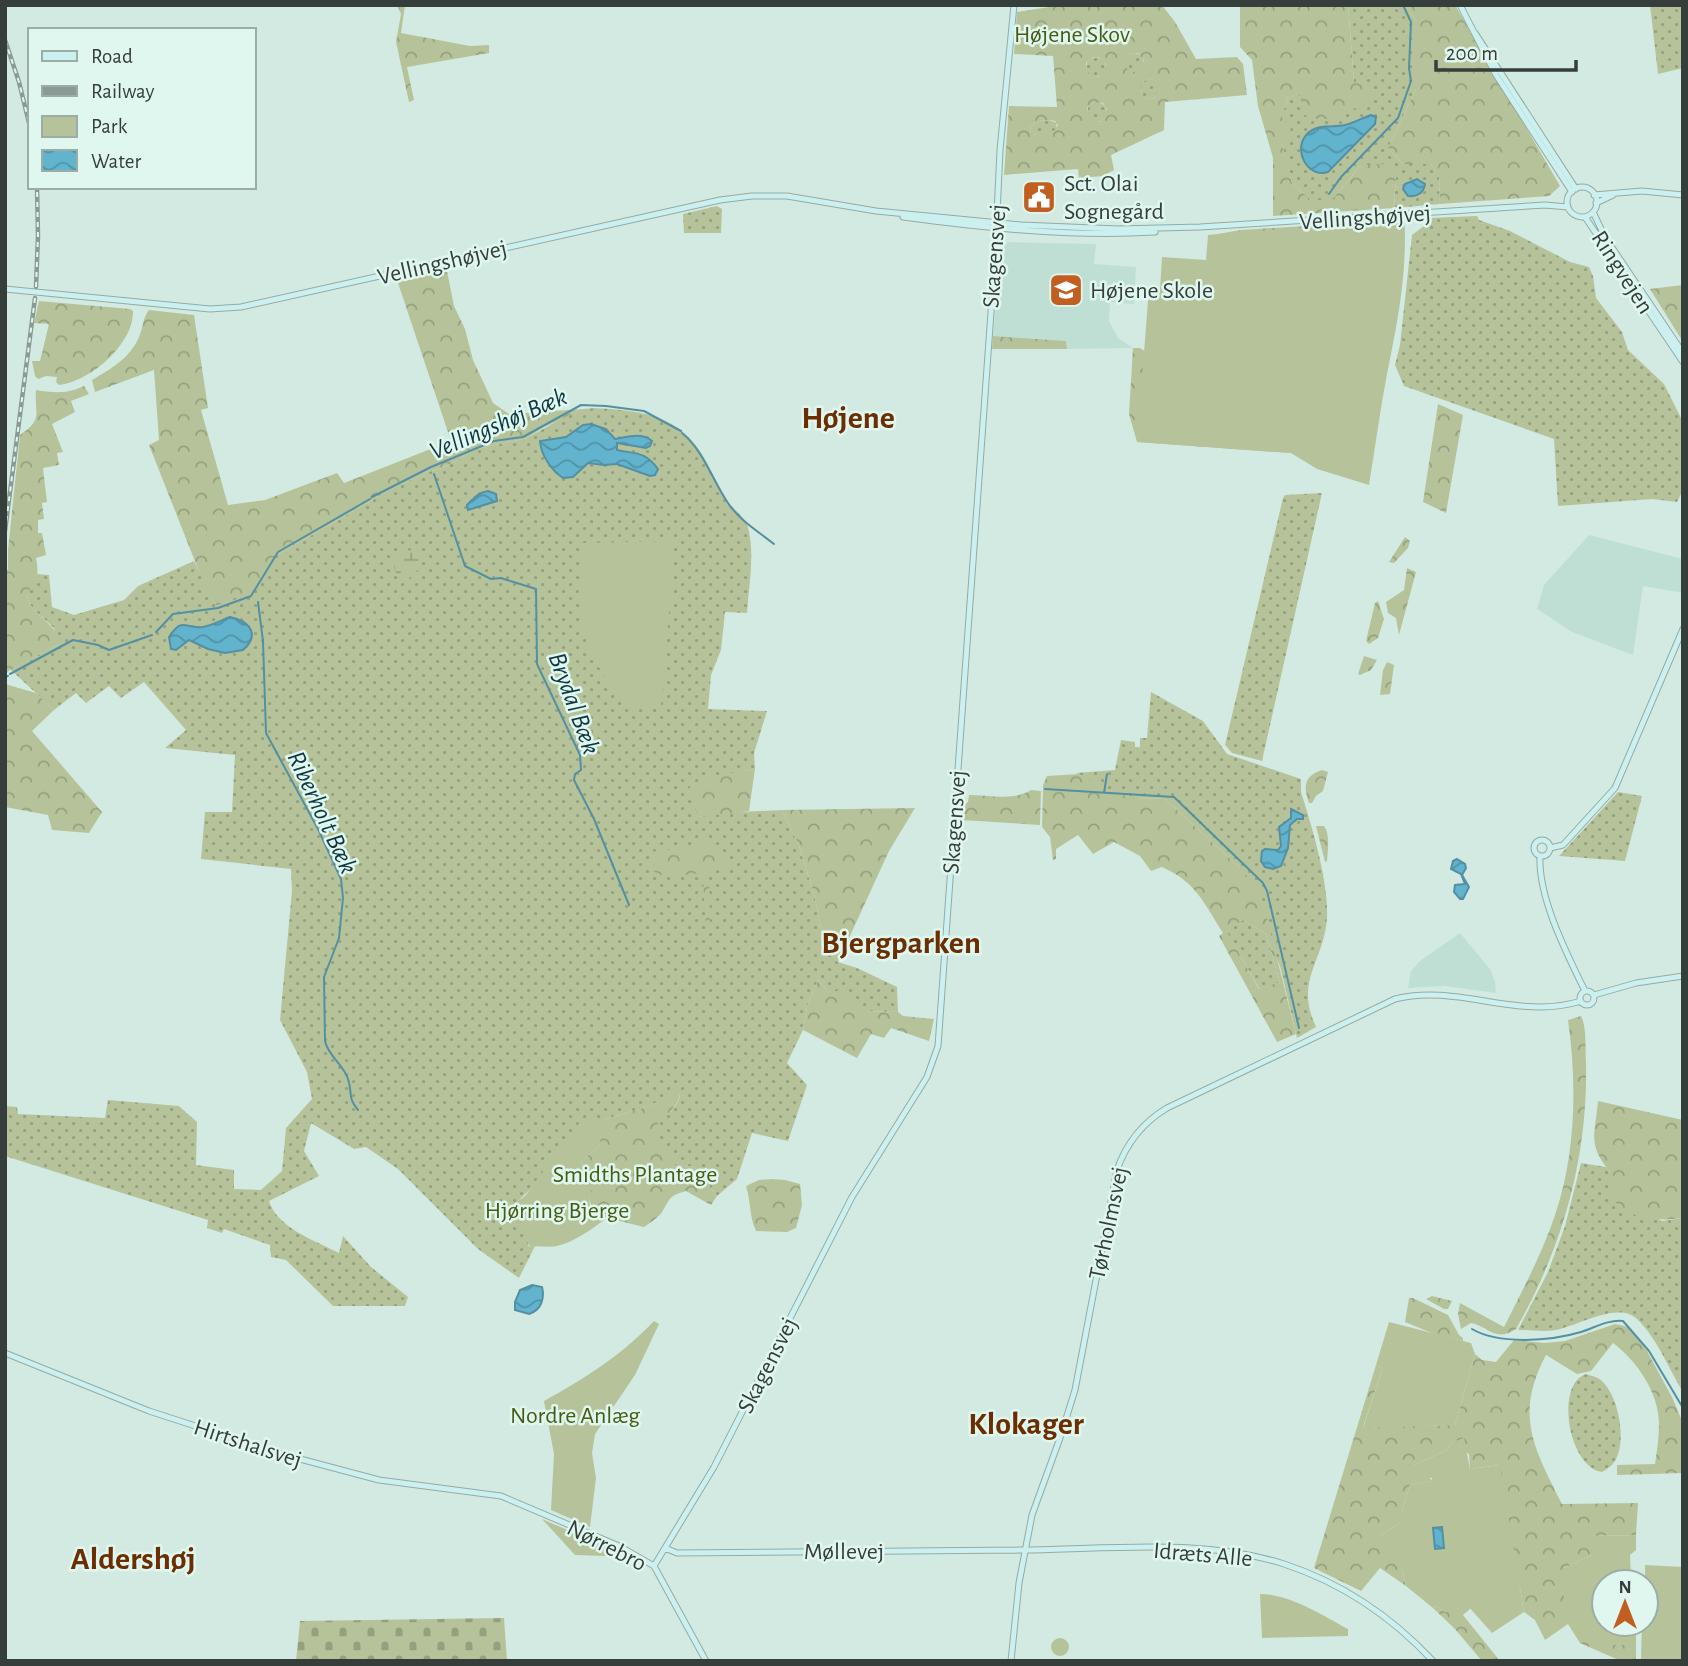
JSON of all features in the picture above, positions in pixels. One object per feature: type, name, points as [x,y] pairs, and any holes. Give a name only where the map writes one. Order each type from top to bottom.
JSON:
[{"type":"street","name":"Skagensvej","points":[[654,1566],[732,1433],[852,1197],[927,1077],[938,1046],[997,225],[1000,150],[1014,5]]},
{"type":"street","points":[[1460,5],[1477,42],[1516,107],[1574,190]]},
{"type":"street","points":[[1596,204],[1594,195],[1586,189],[1574,190],[1567,199],[1568,208],[1576,216],[1585,217],[1592,212],[1596,204],[1616,193]]},
{"type":"street","points":[[1594,195],[1642,191],[1683,195]]},
{"type":"street","name":"Vellingshøjvej","points":[[5,289],[225,309],[736,197],[787,196],[877,211],[885,215],[1118,234],[1545,205],[1568,208]]},
{"type":"street","name":"Vellingshøjvej","points":[[1545,205],[1567,199]]},
{"type":"street","name":"Ringvejen","points":[[1592,212],[1605,237],[1683,353]]},
{"type":"street","name":"Ringvejen","points":[[1585,217],[1683,362]]},
{"type":"street","points":[[1550,848],[1563,845],[1615,788],[1683,629]]},
{"type":"street","points":[[1550,848],[1544,841],[1536,843],[1534,850],[1540,856],[1540,876],[1568,960],[1585,991]]},
{"type":"street","points":[[1540,856],[1547,854],[1550,848]]},
{"type":"street","points":[[1594,995],[1636,983],[1683,976]]},
{"type":"street","points":[[1585,991],[1594,995]]},
{"type":"street","points":[[1585,991],[1581,995],[1581,1001],[1585,1005],[1590,1005],[1594,995]]},
{"type":"street","name":"Tørholmsvej","points":[[1011,1661],[1024,1550],[1037,1497],[1060,1438],[1074,1390],[1117,1170],[1130,1141],[1144,1125],[1167,1108],[1395,999],[1420,994],[1447,994],[1541,1009],[1581,1001]]},
{"type":"street","name":"Hirtshalsvej","points":[[5,1353],[149,1411],[285,1455],[379,1480],[501,1496]]},
{"type":"street","name":"Nørrebro","points":[[501,1496],[619,1546],[654,1566],[706,1661]]},
{"type":"street","name":"Møllevej","points":[[665,1548],[677,1553],[1024,1550]]},
{"type":"street","name":"Idræts Alle","points":[[1024,1550],[1187,1548],[1230,1551],[1269,1560],[1309,1573],[1356,1597],[1397,1626],[1433,1661]]},
{"type":"shaded area","name":"Højene Skole","points":[[1008,242],[1096,244],[1094,264],[1136,267],[1134,304],[1110,302],[1109,321],[1118,338],[1133,348],[1067,349],[1066,341],[993,336],[998,278],[1004,246]]},
{"type":"shaded area","points":[[1589,535],[1683,559],[1683,593],[1643,586],[1633,655],[1572,632],[1537,609],[1544,585]]},
{"type":"shaded area","points":[[1460,933],[1490,969],[1496,993],[1444,986],[1408,988],[1411,971],[1420,961]]},
{"type":"green space","points":[[397,5],[405,5],[401,33],[470,46],[489,45],[489,53],[407,67],[414,100],[409,102],[396,42],[401,14]]},
{"type":"green space","name":"Højene Skov","points":[[1062,5],[1162,5],[1196,59],[1237,57],[1243,64],[1247,95],[1165,102],[1164,130],[1111,155],[1114,170],[1103,176],[1079,178],[1078,169],[1004,175],[1009,106],[1057,107],[1053,56],[1014,54],[1017,12]],"holes":[[[1131,53],[1138,53],[1144,60],[1142,69],[1130,71],[1125,59]],[[1093,57],[1099,57],[1106,64],[1104,73],[1098,77],[1090,75],[1086,63]],[[1144,81],[1156,81],[1160,89],[1155,98],[1143,96],[1140,89]],[[1094,102],[1103,103],[1107,109],[1105,118],[1099,122],[1088,115],[1087,108]],[[1049,120],[1058,125],[1052,133],[1036,135],[1030,131],[1031,126],[1039,121]]]},
{"type":"green space","points":[[1240,5],[1348,5],[1354,82],[1370,87],[1370,100],[1337,117],[1319,119],[1301,113],[1301,95],[1286,98],[1287,104],[1281,116],[1291,129],[1282,144],[1292,183],[1311,200],[1332,200],[1361,165],[1385,164],[1396,175],[1394,208],[1273,216],[1273,158],[1258,106],[1252,60],[1240,47]]},
{"type":"green space","points":[[1348,5],[1405,5],[1416,20],[1416,89],[1388,148],[1403,164],[1431,164],[1439,176],[1440,204],[1394,208],[1396,175],[1361,165],[1332,200],[1311,200],[1292,183],[1282,143],[1280,116],[1287,104],[1286,98],[1354,82]],"holes":[[[1366,116],[1375,124],[1328,172],[1316,172],[1302,158],[1329,125],[1345,126]]]},
{"type":"green space","points":[[1405,5],[1455,5],[1560,186],[1549,196],[1440,204],[1439,177],[1431,164],[1403,164],[1388,148],[1416,89],[1416,20]]},
{"type":"green space","points":[[1650,5],[1683,5],[1683,68],[1658,74]]},
{"type":"green space","points":[[1134,53],[1141,56],[1144,63],[1141,70],[1134,73],[1127,70],[1124,63],[1127,56]]},
{"type":"green space","points":[[1096,57],[1103,60],[1106,67],[1103,74],[1096,77],[1089,74],[1086,67],[1089,60]]},
{"type":"green space","points":[[1150,79],[1157,82],[1160,89],[1157,96],[1150,99],[1143,96],[1140,89],[1143,82]]},
{"type":"green space","points":[[1097,102],[1104,105],[1107,112],[1104,119],[1097,122],[1090,119],[1087,112],[1090,105]]},
{"type":"green space","points":[[1039,121],[1057,123],[1055,132],[1038,135],[1030,131],[1031,126]]},
{"type":"green space","points":[[717,206],[722,209],[721,233],[684,233],[683,214]]},
{"type":"green space","points":[[1477,216],[1479,220],[1510,231],[1570,262],[1589,267],[1596,298],[1622,332],[1628,350],[1664,384],[1683,422],[1683,490],[1677,502],[1652,499],[1558,506],[1554,439],[1404,386],[1395,365],[1400,345],[1412,235],[1430,218]]},
{"type":"green space","points":[[1404,220],[1405,240],[1291,453],[1137,442],[1129,414],[1133,348],[1140,348],[1286,445],[1212,235],[1241,230]]},
{"type":"green space","points":[[1404,220],[1401,297],[1369,485],[1317,469],[1291,453],[1137,442],[1148,301],[1160,290],[1162,257],[1206,260],[1208,235]]},
{"type":"green space","points":[[446,266],[454,306],[465,329],[473,360],[493,403],[509,414],[583,409],[527,438],[477,449],[445,467],[395,487],[277,555],[249,592],[216,606],[202,579],[149,445],[159,440],[154,370],[95,392],[92,380],[131,351],[149,310],[194,315],[208,408],[201,410],[228,505],[265,500],[337,473],[344,483],[451,441],[396,277]]},
{"type":"green space","points":[[1683,285],[1683,342],[1650,289]]},
{"type":"green space","points":[[39,301],[130,309],[133,311],[131,324],[126,336],[108,359],[84,377],[59,385],[56,382],[57,377],[46,376],[38,379],[35,376],[32,361],[40,361],[49,324],[34,323]]},
{"type":"green space","points":[[993,336],[1066,341],[1067,349],[992,349]]},
{"type":"green space","points":[[84,386],[89,394],[71,401],[75,412],[52,424],[63,452],[57,453],[59,465],[43,468],[47,502],[42,503],[44,519],[38,520],[38,533],[42,533],[46,555],[36,558],[37,575],[28,596],[33,608],[60,638],[58,645],[5,674],[5,570],[8,570],[20,435],[35,420],[36,390],[60,392]]},
{"type":"green space","points":[[1438,404],[1463,415],[1446,513],[1423,502]]},
{"type":"green space","points":[[583,409],[647,414],[672,424],[683,432],[698,448],[725,498],[748,527],[751,559],[747,613],[725,612],[721,650],[711,675],[708,709],[767,711],[754,753],[755,769],[740,772],[693,801],[700,817],[717,813],[782,810],[799,846],[815,897],[824,945],[838,962],[897,987],[898,1012],[863,1011],[829,993],[818,979],[807,1007],[803,1030],[787,1063],[807,1085],[788,1141],[752,1133],[737,1179],[717,1196],[694,1167],[671,1162],[654,1126],[674,1107],[680,1093],[643,1108],[603,1120],[604,1118],[518,1201],[529,1247],[535,1246],[519,1278],[478,1249],[398,1169],[366,1147],[354,1149],[311,1123],[304,1151],[319,1176],[269,1201],[273,1210],[298,1233],[339,1253],[343,1236],[371,1267],[408,1297],[405,1306],[333,1306],[286,1260],[271,1257],[270,1245],[224,1229],[222,1233],[207,1228],[208,1220],[5,1156],[5,1106],[17,1107],[18,1114],[105,1118],[108,1100],[179,1106],[197,1122],[196,1165],[234,1170],[234,1189],[261,1190],[282,1171],[286,1128],[312,1099],[307,1072],[280,1020],[292,891],[291,869],[201,859],[205,812],[232,812],[235,755],[165,748],[186,730],[144,682],[121,698],[109,686],[86,703],[76,693],[54,710],[10,669],[58,645],[54,628],[28,601],[28,591],[37,574],[49,575],[52,607],[74,615],[124,600],[138,586],[194,561],[216,606],[261,579],[277,555],[395,487],[445,467],[477,449],[527,438],[564,417]]},
{"type":"green space","points":[[1322,493],[1262,761],[1232,753],[1225,745],[1283,498],[1285,495]]},
{"type":"green space","points":[[1405,537],[1410,541],[1408,548],[1394,563],[1389,562]]},
{"type":"green space","points":[[675,541],[661,708],[626,703],[617,696],[594,659],[584,634],[578,598],[583,543]]},
{"type":"green space","points":[[414,550],[420,558],[421,567],[407,580],[400,580],[394,569],[394,561],[404,551]]},
{"type":"green space","points":[[1407,568],[1416,572],[1399,635],[1396,618],[1388,613],[1386,602],[1404,590]]},
{"type":"green space","points":[[1378,601],[1384,619],[1378,638],[1369,644],[1366,641],[1375,603]]},
{"type":"green space","points":[[1364,656],[1377,660],[1371,670],[1360,675],[1358,674]]},
{"type":"green space","points":[[1387,662],[1394,665],[1390,694],[1380,695],[1383,670]]},
{"type":"green space","points":[[5,684],[36,693],[54,710],[32,731],[102,812],[89,833],[52,830],[48,815],[5,807]]},
{"type":"green space","points":[[1151,692],[1203,721],[1227,754],[1301,779],[1301,792],[1323,872],[1327,918],[1309,983],[1310,1011],[1316,1027],[1297,1038],[1280,966],[1239,867],[1164,798],[1138,798],[1117,794],[1076,773],[1115,770],[1121,740],[1135,742],[1135,747],[1140,747],[1140,738],[1147,738]]},
{"type":"green space","points":[[755,769],[749,811],[699,817],[687,790],[694,784],[711,777]]},
{"type":"green space","points":[[1322,770],[1328,772],[1323,791],[1309,803],[1306,782]]},
{"type":"green space","points":[[1079,774],[1119,794],[1139,798],[1164,798],[1239,867],[1260,891],[1296,1034],[1277,1042],[1219,936],[1223,933],[1198,894],[1183,879],[1162,867],[1151,871],[1140,856],[1114,842],[1093,854],[1078,835],[1056,849],[1056,859],[1053,860],[1050,837],[1042,827],[1043,785],[1047,776]],"holes":[[[1243,920],[1266,934],[1280,982],[1259,989],[1226,930]]]},
{"type":"green space","points":[[1031,790],[1041,791],[1040,825],[961,820],[963,806],[968,802],[969,795],[1009,796]]},
{"type":"green space","points":[[1618,792],[1642,796],[1625,861],[1559,856]]},
{"type":"green space","points":[[915,808],[889,851],[838,962],[824,945],[815,897],[799,846],[782,810]]},
{"type":"green space","points":[[1316,826],[1324,826],[1327,833],[1328,852],[1325,862]]},
{"type":"green space","points":[[705,831],[708,847],[727,857],[732,866],[709,871],[710,931],[706,931],[703,880],[700,873],[666,877],[654,872],[652,852],[700,845],[700,835]]},
{"type":"green space","points":[[1243,920],[1266,934],[1280,982],[1260,990],[1225,929]]},
{"type":"green space","points":[[818,979],[829,993],[844,989],[854,995],[863,1011],[898,1012],[903,1016],[934,1019],[929,1041],[891,1028],[884,1038],[871,1034],[857,1058],[803,1030],[807,1007]]},
{"type":"green space","points":[[1581,1016],[1585,1032],[1586,1063],[1583,1133],[1569,1200],[1547,1266],[1516,1329],[1497,1334],[1471,1323],[1461,1329],[1458,1314],[1460,1303],[1504,1327],[1550,1230],[1562,1192],[1571,1143],[1573,1068],[1568,1020]]},
{"type":"green space","name":"Smidths Plantage","points":[[680,1092],[674,1107],[655,1127],[672,1162],[675,1165],[694,1167],[717,1196],[711,1205],[686,1191],[676,1194],[660,1214],[644,1227],[595,1215],[589,1194],[595,1173],[583,1167],[581,1161],[599,1147],[603,1120],[643,1108]]},
{"type":"green space","points":[[1598,1101],[1683,1120],[1683,1218],[1651,1219],[1629,1213],[1614,1200],[1610,1188],[1610,1172],[1595,1146]]},
{"type":"green space","name":"Hjørring Bjerge","points":[[583,1118],[604,1118],[599,1147],[581,1161],[583,1167],[596,1173],[597,1177],[590,1196],[590,1207],[606,1219],[570,1242],[554,1247],[530,1247],[521,1228],[518,1201],[525,1196]]},
{"type":"green space","points":[[1581,1163],[1606,1167],[1610,1172],[1610,1190],[1662,1221],[1683,1218],[1683,1392],[1651,1335],[1629,1314],[1610,1313],[1556,1330],[1518,1330],[1548,1272],[1565,1226]]},
{"type":"green space","points":[[771,1179],[800,1184],[802,1205],[796,1228],[787,1232],[756,1231],[754,1225],[746,1186],[759,1180]]},
{"type":"green space","points":[[1432,1296],[1452,1301],[1448,1309],[1426,1299]]},
{"type":"green space","points":[[1409,1298],[1448,1315],[1463,1341],[1434,1334],[1405,1322]]},
{"type":"green space","name":"Nordre Anlæg","points":[[654,1321],[659,1324],[635,1375],[595,1434],[592,1453],[596,1478],[590,1527],[551,1510],[554,1454],[544,1401],[602,1366]]},
{"type":"green space","points":[[1389,1322],[1471,1343],[1475,1354],[1455,1425],[1363,1428],[1383,1368],[1376,1365]]},
{"type":"green space","points":[[1615,1324],[1629,1327],[1647,1351],[1683,1423],[1683,1473],[1617,1475],[1617,1465],[1655,1464],[1659,1424],[1651,1389],[1638,1368],[1613,1343],[1591,1371],[1577,1374],[1546,1355],[1536,1376],[1531,1396],[1530,1414],[1536,1448],[1562,1504],[1638,1503],[1636,1535],[1592,1536],[1592,1555],[1564,1568],[1564,1620],[1590,1620],[1590,1638],[1617,1638],[1628,1645],[1628,1638],[1636,1638],[1636,1661],[1621,1661],[1580,1643],[1568,1624],[1545,1640],[1535,1620],[1524,1612],[1519,1582],[1499,1581],[1499,1465],[1470,1469],[1469,1454],[1452,1442],[1447,1450],[1414,1465],[1433,1481],[1410,1485],[1402,1512],[1402,1522],[1380,1535],[1402,1570],[1406,1586],[1380,1568],[1361,1591],[1314,1568],[1376,1365],[1383,1368],[1363,1427],[1455,1425],[1475,1354],[1482,1360],[1496,1362],[1514,1340],[1544,1343],[1565,1341]]},
{"type":"green space","points":[[1586,1374],[1600,1380],[1608,1388],[1617,1408],[1621,1431],[1619,1452],[1614,1463],[1602,1472],[1591,1467],[1581,1457],[1570,1426],[1570,1393],[1576,1381]]},
{"type":"green space","points":[[1464,1438],[1470,1469],[1500,1465],[1524,1612],[1492,1633],[1468,1606],[1446,1612],[1436,1606],[1433,1608],[1406,1586],[1402,1570],[1380,1535],[1402,1522],[1402,1512],[1410,1485],[1432,1481],[1432,1478],[1422,1479],[1414,1475],[1414,1465],[1447,1450],[1452,1442]]},
{"type":"green space","points":[[542,1519],[607,1547],[606,1556],[575,1555]]},
{"type":"green space","points":[[1636,1535],[1636,1550],[1630,1555],[1630,1568],[1590,1568],[1590,1620],[1564,1620],[1564,1568],[1592,1555],[1592,1536]]},
{"type":"green space","points":[[1645,1565],[1683,1567],[1683,1661],[1641,1661],[1642,1638],[1660,1638],[1660,1568],[1645,1568]]},
{"type":"green space","points":[[1479,1592],[1471,1608],[1463,1615],[1500,1661],[1482,1661],[1433,1608],[1436,1606],[1446,1612]]},
{"type":"green space","points":[[1260,1594],[1306,1606],[1348,1629],[1348,1636],[1262,1638]]},
{"type":"green space","points":[[504,1618],[507,1661],[296,1661],[300,1621]]},
{"type":"green space","points":[[1056,1638],[1064,1638],[1069,1647],[1067,1654],[1056,1656],[1051,1651],[1051,1643]]},
{"type":"green space","points":[[1598,1638],[1628,1638],[1628,1645],[1601,1645]]},
{"type":"water","points":[[1371,115],[1376,117],[1375,124],[1328,172],[1321,173],[1308,167],[1301,147],[1308,133],[1321,127],[1348,124]]},
{"type":"water","points":[[1417,179],[1425,184],[1422,192],[1408,196],[1403,189],[1405,184]]},
{"type":"water","points":[[591,424],[606,429],[615,439],[639,436],[652,441],[646,448],[617,443],[617,450],[640,454],[649,459],[658,469],[655,475],[650,476],[617,464],[588,463],[573,477],[563,478],[559,475],[545,457],[540,441],[566,437],[583,425]]},
{"type":"water","points":[[488,491],[496,494],[497,501],[468,510],[467,505],[472,500]]},
{"type":"water","points":[[230,617],[247,625],[252,634],[243,650],[225,653],[189,640],[176,650],[171,649],[169,637],[181,625],[203,627]]},
{"type":"water","points":[[1291,809],[1303,815],[1303,819],[1297,819],[1290,825],[1288,848],[1281,866],[1273,869],[1265,867],[1261,861],[1262,851],[1278,850],[1281,846],[1279,827],[1291,818]]},
{"type":"water","points":[[1457,859],[1465,864],[1462,875],[1469,887],[1463,899],[1454,892],[1455,885],[1465,884],[1461,874],[1451,869],[1453,861]]},
{"type":"water","points":[[532,1285],[542,1287],[543,1296],[539,1307],[529,1314],[515,1310],[520,1290]]},
{"type":"water","points":[[1442,1527],[1444,1548],[1435,1549],[1433,1528]]},
{"type":"waterway","points":[[1329,194],[1341,177],[1398,118],[1411,81],[1411,22],[1403,5]]},
{"type":"waterway","name":"Vellingshøj Bæk","points":[[372,497],[431,467],[494,441],[523,437],[581,405],[644,411],[681,431]]},
{"type":"waterway","name":"Vellingshøj Bæk","points":[[682,433],[702,457],[733,509],[774,544]]},
{"type":"waterway","name":"Brydal Bæk","points":[[434,474],[465,566],[491,579],[501,578],[536,589],[537,664],[580,755],[581,770],[575,774],[574,780],[594,819],[629,905]]},
{"type":"waterway","name":"Vellingshøj Bæk","points":[[156,632],[173,614],[218,608],[251,596],[278,552],[370,499]]},
{"type":"waterway","name":"Riberholt Bæk","points":[[258,602],[263,641],[266,733],[318,829],[341,879],[343,898],[339,938],[324,977],[325,1041],[346,1074],[351,1098],[358,1110]]},
{"type":"waterway","name":"Vellingshøj Bæk","points":[[10,674],[73,640],[109,650],[152,635]]},
{"type":"waterway","points":[[1104,793],[1107,774]]},
{"type":"waterway","points":[[1045,789],[1174,797],[1263,883],[1299,1028]]},
{"type":"waterway","points":[[1472,1329],[1496,1337],[1525,1340],[1569,1335],[1623,1321],[1649,1351],[1683,1408]]},
{"type":"railway","points":[[5,40],[28,119]]},
{"type":"railway","points":[[36,287],[37,189]]},
{"type":"railway","points":[[5,531],[35,298]]},
{"type":"place","name":"Sct. Olai Sognegård","points":[[1039,197]]},
{"type":"place","name":"Højene Skole","points":[[1066,290]]},
{"type":"district","name":"Højene","points":[[848,417]]},
{"type":"district","name":"Bjergparken","points":[[901,942]]},
{"type":"district","name":"Klokager","points":[[1026,1423]]},
{"type":"district","name":"Aldershøj","points":[[133,1558]]}]
